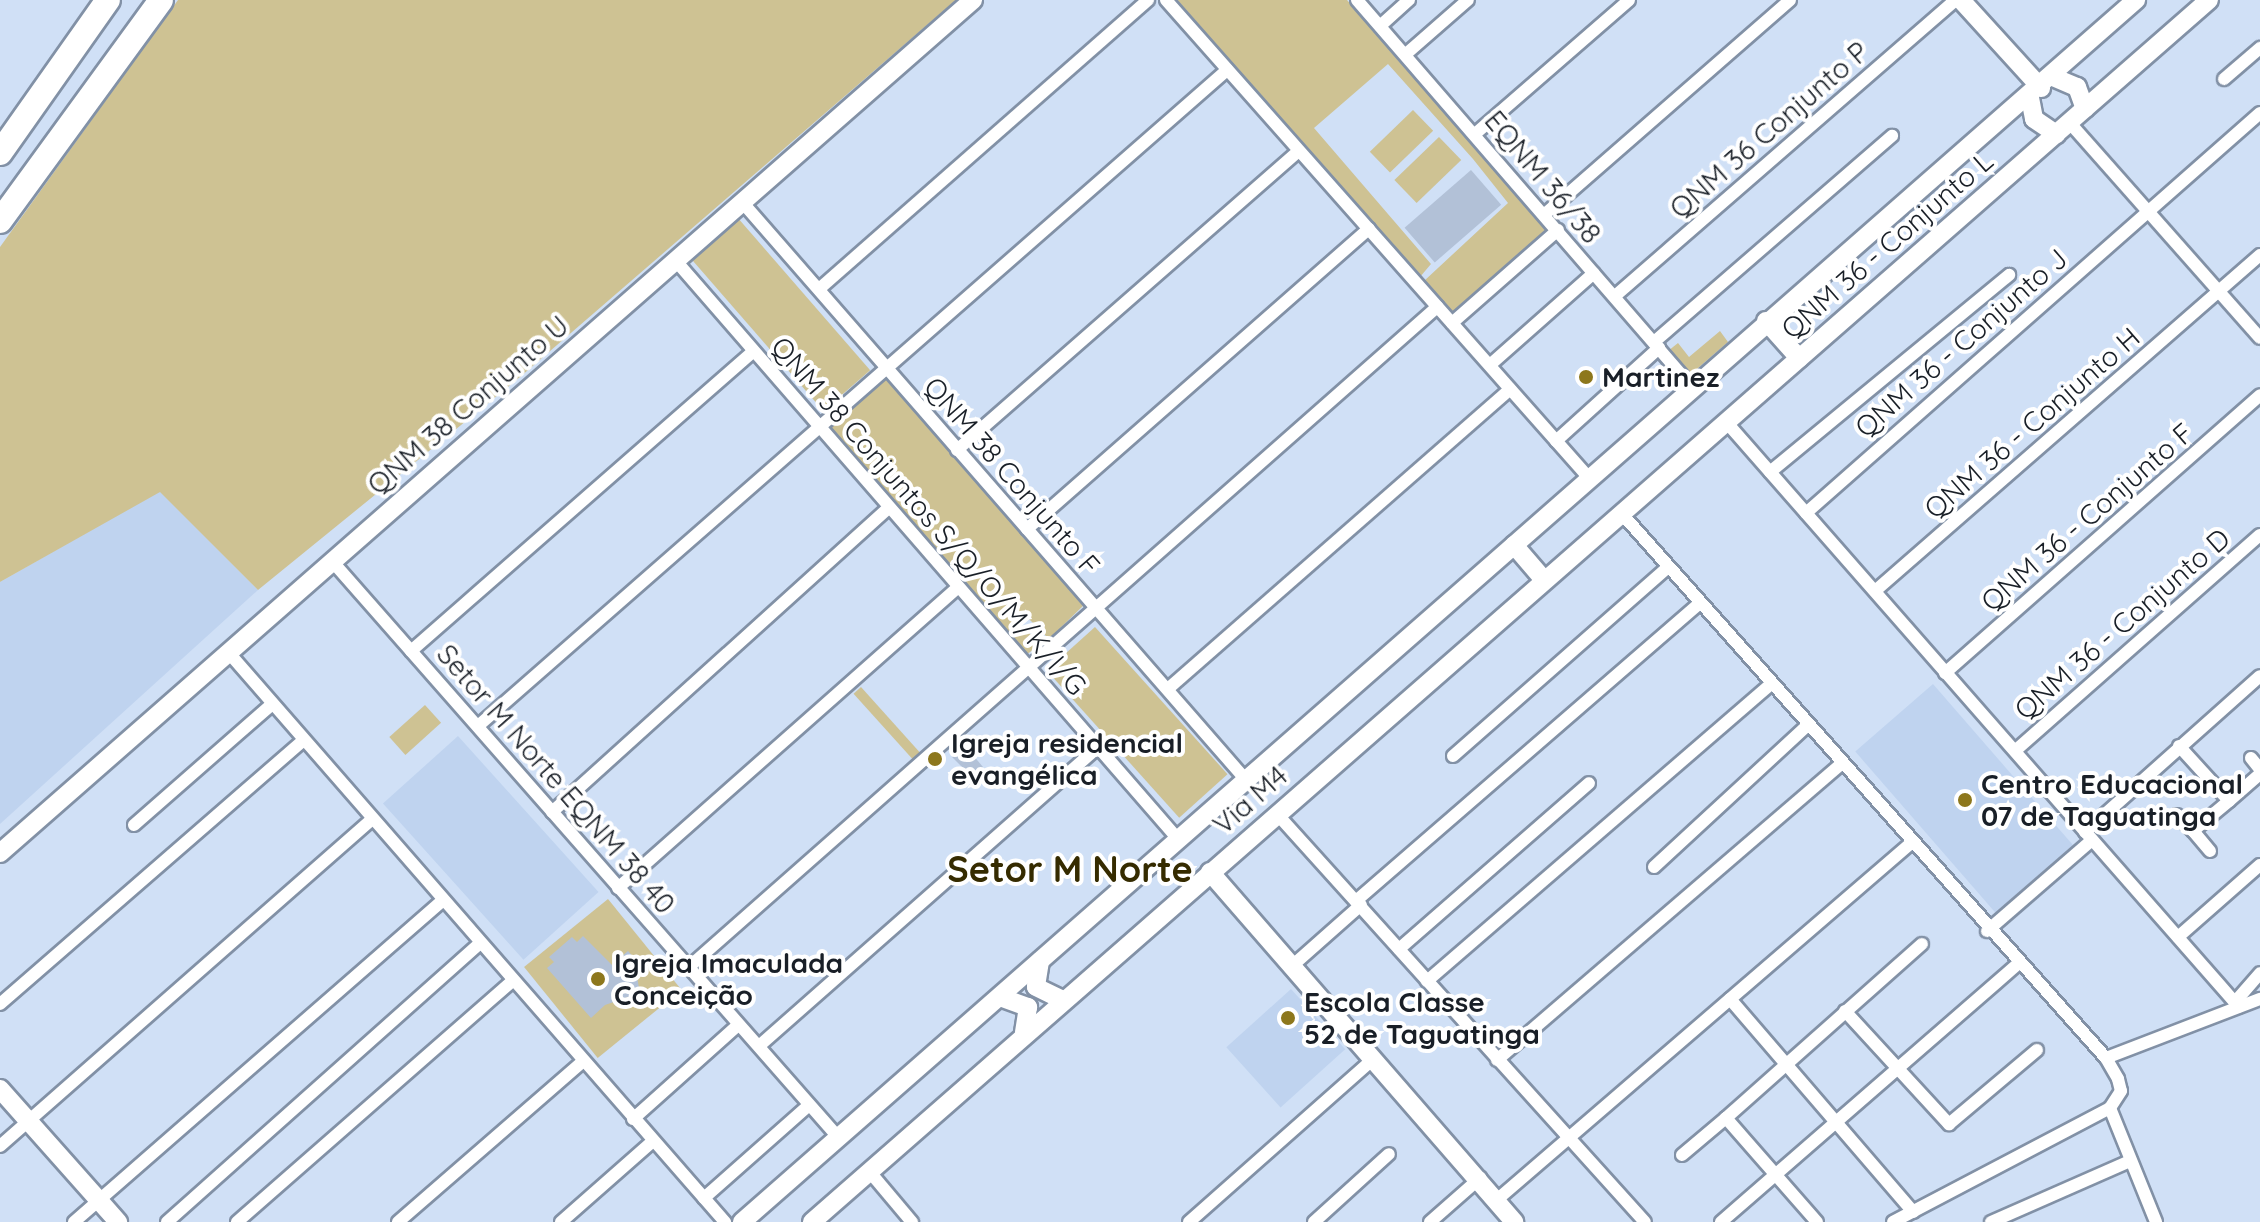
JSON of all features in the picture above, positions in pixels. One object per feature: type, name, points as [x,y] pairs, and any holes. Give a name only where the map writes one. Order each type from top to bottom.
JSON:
[{"type":"highway","points":[[0,153],[108,0]]},
{"type":"highway","points":[[0,221],[161,0]]},
{"type":"main road","points":[[142,27],[167,0]]},
{"type":"main road","name":"QNM 38 Conjunto U","points":[[0,853],[973,0]]},
{"type":"main road","points":[[1961,0],[2041,87],[2077,87],[2085,109]]},
{"type":"main road","points":[[742,1222],[1766,321],[2041,87],[2136,0]]},
{"type":"main road","name":"QNM 36 - Conjunto L","points":[[1728,424],[1799,358],[2209,0]]},
{"type":"main road","points":[[2041,87],[2034,119],[2063,128]]},
{"type":"main road","points":[[1766,321],[1799,358]]},
{"type":"main road","name":"Via M4","points":[[812,1222],[1544,580],[1728,424]]},
{"type":"main road","points":[[1514,545],[1544,580]]},
{"type":"main road","points":[[1210,872],[1499,1198],[1514,1222]]},
{"type":"main road","points":[[1042,959],[1036,987],[1063,1000]]},
{"type":"main road","points":[[1000,997],[1017,998],[1028,1007],[1022,1036]]},
{"type":"main road","points":[[0,1089],[118,1222]]},
{"type":"street","points":[[819,289],[1148,0]]},
{"type":"street","points":[[1166,0],[1589,478]]},
{"type":"street","name":"EQNM 36/38","points":[[1357,0],[1692,387]]},
{"type":"street","points":[[1380,26],[1409,0]]},
{"type":"street","points":[[1406,54],[1468,0]]},
{"type":"street","points":[[1475,134],[1629,0]]},
{"type":"street","points":[[1545,214],[1790,0]]},
{"type":"street","name":"QNM 36 Conjunto P","points":[[1615,296],[1955,0]]},
{"type":"street","points":[[2224,79],[2260,48]]},
{"type":"street","points":[[478,726],[1227,70]]},
{"type":"street","name":"QNM 36 - Conjunto J","points":[[1806,513],[2260,113]]},
{"type":"street","points":[[2063,128],[2151,212],[2260,338]]},
{"type":"street","points":[[1556,441],[1656,345],[1892,136]]},
{"type":"street","points":[[957,450],[1299,151]]},
{"type":"street","name":"QNM 38 Conjunto F","points":[[743,203],[1097,609],[1170,687],[1246,780]]},
{"type":"street","points":[[1027,529],[1369,229]]},
{"type":"street","points":[[1452,323],[1558,230]]},
{"type":"street","name":"QNM 36 - Conjunto H","points":[[1875,591],[2260,255]]},
{"type":"street","name":"QNM 38 Conjuntos S/Q/O/M/K/I/G","points":[[676,261],[888,508],[1100,745],[1178,839]]},
{"type":"street","points":[[1491,364],[1594,273]]},
{"type":"street","points":[[1770,472],[2009,275]]},
{"type":"street","points":[[689,967],[1437,307]]},
{"type":"street","points":[[411,651],[753,352]]},
{"type":"street","points":[[1170,687],[1510,389]]},
{"type":"street","name":"QNM 36 - Conjunto F","points":[[1945,673],[2260,395]]},
{"type":"street","points":[[1728,424],[2237,1005]]},
{"type":"street","points":[[552,812],[888,508]]},
{"type":"street","points":[[1623,515],[2017,965],[2106,1058],[2121,1091],[2110,1108],[1893,1222]]},
{"type":"street","name":"QNM 36 - Conjunto D","points":[[2016,750],[2260,535]]},
{"type":"street","name":"Setor M Norte EQNM 38 40","points":[[332,561],[838,1137]]},
{"type":"street","points":[[1453,756],[1668,567]]},
{"type":"street","points":[[618,888],[958,587]]},
{"type":"street","points":[[1292,966],[1359,902],[1700,603]]},
{"type":"street","points":[[229,653],[301,742],[725,1222]]},
{"type":"street","points":[[1987,931],[2179,746],[2260,676]]},
{"type":"street","points":[[1427,981],[1770,685]]},
{"type":"street","points":[[134,825],[271,705]]},
{"type":"street","points":[[1654,867],[1807,726]]},
{"type":"street","points":[[0,1004],[301,742]]},
{"type":"street","points":[[759,1046],[1100,745]]},
{"type":"street","points":[[2179,746],[2229,801]]},
{"type":"street","points":[[2193,831],[2260,772],[2251,758]]},
{"type":"street","points":[[1497,1060],[1841,764]]},
{"type":"street","points":[[1399,949],[1589,783]]},
{"type":"street","points":[[1277,814],[1645,1222]]},
{"type":"street","points":[[2177,815],[2210,851]]},
{"type":"street","points":[[0,1146],[371,820]]},
{"type":"street","points":[[1499,1198],[1569,1141],[1910,844]]},
{"type":"street","points":[[2178,937],[2260,865]]},
{"type":"street","points":[[74,1222],[441,902]]},
{"type":"street","points":[[167,1222],[479,944]]},
{"type":"street","points":[[1682,1155],[1922,944]]},
{"type":"street","points":[[1721,1222],[1837,1125],[2017,965]]},
{"type":"street","points":[[2237,1005],[2260,973]]},
{"type":"street","points":[[237,1222],[512,981]]},
{"type":"street","points":[[1730,999],[1913,1212]]},
{"type":"street","points":[[2106,1058],[2237,1005],[2260,999]]},
{"type":"street","points":[[1845,1011],[1949,1124],[2037,1050]]},
{"type":"street","points":[[633,1119],[738,1025]]},
{"type":"street","points":[[1192,1221],[1373,1059]]},
{"type":"street","points":[[398,1222],[582,1062]]},
{"type":"street","points":[[704,1198],[809,1105]]},
{"type":"street","points":[[2110,1108],[2156,1222]]},
{"type":"street","points":[[1726,1118],[1817,1222]]},
{"type":"street","points":[[561,1222],[653,1141]]},
{"type":"street","points":[[1314,1222],[1389,1154]]},
{"type":"street","points":[[1991,1222],[2130,1161]]},
{"type":"street","points":[[869,1171],[907,1220]]},
{"type":"street","points":[[1430,1222],[1480,1178]]},
{"type":"shaded area","points":[[178,0],[956,0],[520,377],[258,590],[160,492],[0,582],[0,247]]},
{"type":"shaded area","points":[[1177,0],[1347,0],[1550,227],[1451,313],[1424,281],[1508,203],[1473,159],[1388,64],[1314,128],[1431,264],[1420,277]]},
{"type":"shaded area","points":[[1413,110],[1433,131],[1390,173],[1370,152]]},
{"type":"shaded area","points":[[1439,137],[1461,160],[1417,203],[1394,180]]},
{"type":"shaded area","points":[[737,217],[870,370],[823,411],[690,258]]},
{"type":"shaded area","points":[[1720,331],[1728,342],[1690,375],[1668,351],[1678,343],[1689,357]]},
{"type":"shaded area","points":[[887,377],[1086,603],[1049,639],[1028,618],[1021,625],[1041,644],[1026,655],[830,428]]},
{"type":"shaded area","points":[[160,491],[258,590],[0,824],[0,582]]},
{"type":"shaded area","points":[[1095,627],[1227,774],[1179,818],[1047,670]]},
{"type":"shaded area","name":"Centro Educacional 07 de Taguatinga","points":[[1933,684],[2076,849],[1998,916],[1855,752]]},
{"type":"shaded area","points":[[861,687],[920,752],[912,759],[854,694]]},
{"type":"shaded area","points":[[425,705],[441,723],[405,755],[389,737]]},
{"type":"shaded area","points":[[458,736],[599,892],[523,960],[383,804]]},
{"type":"shaded area","points":[[608,899],[682,990],[598,1058],[524,967]]},
{"type":"shaded area","name":"Escola Classe 52 de Taguatinga","points":[[1291,989],[1345,1049],[1281,1107],[1226,1047]]},
{"type":"building","points":[[1471,170],[1501,205],[1435,262],[1405,228]]},
{"type":"building","points":[[962,742],[983,767],[972,777],[952,757]]},
{"type":"building","name":"Igreja Imaculada Conceição","points":[[583,936],[612,965],[628,951],[645,970],[637,977],[640,993],[605,1005],[591,1018],[547,968],[554,962],[549,957],[572,937],[577,942]]},
{"type":"place","name":"Martinez","points":[[1586,377]]},
{"type":"place","name":"Igreja residencial evangélica","points":[[935,759]]},
{"type":"place","name":"Centro Educacional 07 de Taguatinga","points":[[1965,800]]},
{"type":"place","name":"Igreja Imaculada Conceição","points":[[598,979]]},
{"type":"place","name":"Escola Classe 52 de Taguatinga","points":[[1288,1018]]},
{"type":"district","name":"Setor M Norte","points":[[1070,869]]}]
